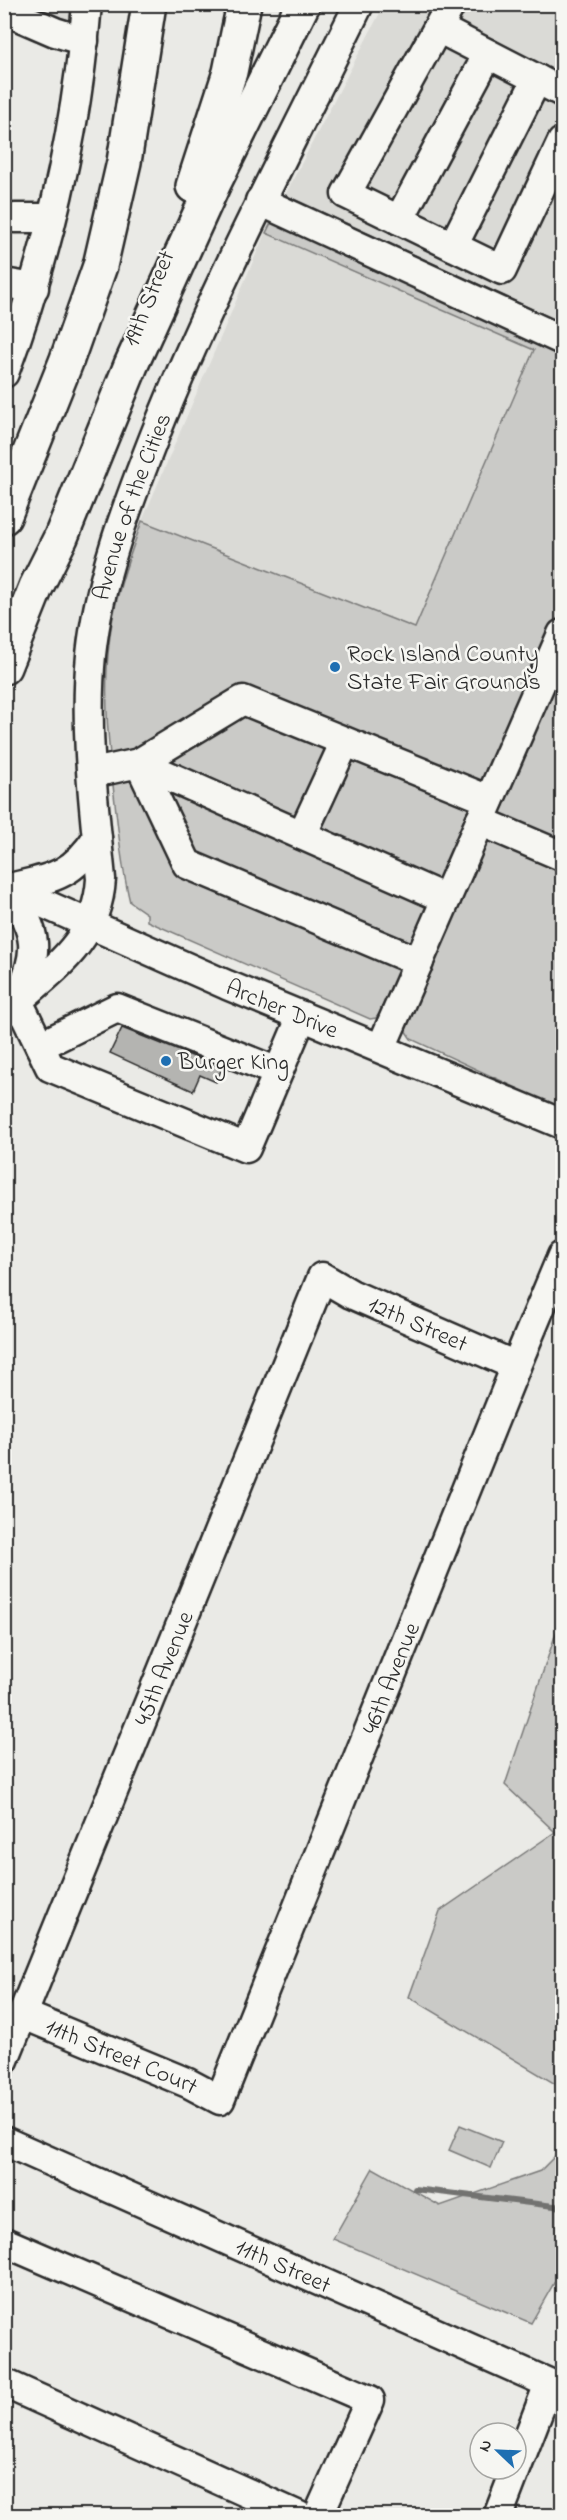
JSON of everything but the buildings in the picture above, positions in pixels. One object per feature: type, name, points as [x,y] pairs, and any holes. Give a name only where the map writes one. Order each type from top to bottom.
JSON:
[{"type":"main road","points":[[139,60],[142,4]]},
{"type":"main road","points":[[4,517],[100,266],[124,162],[149,4]]},
{"type":"main road","name":"19th Street","points":[[36,587],[56,528],[194,183],[230,72],[244,4]]},
{"type":"main road","name":"Avenue of the Cities","points":[[4,667],[36,587],[61,537],[131,366],[209,194],[303,4]]},
{"type":"main road","points":[[4,490],[52,396]]},
{"type":"street","points":[[4,373],[34,288],[69,138],[84,41],[87,4]]},
{"type":"street","name":"Avenue of the Cities","points":[[11,1007],[59,966],[77,946],[100,900],[101,879],[90,722],[91,654],[102,592],[133,492],[198,331],[359,4]]},
{"type":"street","points":[[4,10],[55,32],[84,41]]},
{"type":"street","points":[[562,92],[488,54],[444,16],[346,194],[502,270],[562,142]]},
{"type":"street","points":[[399,220],[488,54]]},
{"type":"street","points":[[453,246],[537,79]]},
{"type":"street","points":[[260,201],[562,340]]},
{"type":"street","points":[[15,218],[51,218]]},
{"type":"street","points":[[463,294],[481,260]]},
{"type":"street","points":[[4,283],[34,288]]},
{"type":"street","points":[[381,1048],[562,634]]},
{"type":"street","points":[[93,773],[140,763],[243,700],[345,742],[485,811],[562,856]]},
{"type":"street","points":[[302,835],[345,742]]},
{"type":"street","points":[[140,763],[447,899]]},
{"type":"street","points":[[140,763],[187,864],[418,962]]},
{"type":"street","points":[[97,838],[74,867],[45,880],[7,887],[24,913],[35,946],[30,968],[11,1007],[40,1046],[50,1067],[246,1148],[302,1016]]},
{"type":"street","name":"Archer Drive","points":[[7,887],[302,1016],[562,1124]]},
{"type":"street","points":[[40,1046],[117,1008],[278,1072]]},
{"type":"street","points":[[117,1008],[153,1031],[248,1071],[258,1081],[260,1093],[251,1115],[254,1130]]},
{"type":"street","name":"46th Avenue","points":[[220,2100],[562,1256]]},
{"type":"street","name":"12th Street","points":[[322,1277],[351,1294],[516,1366]]},
{"type":"street","name":"45th Avenue","points":[[4,2060],[322,1277]]},
{"type":"street","name":"11th Street Court","points":[[24,2015],[188,2083],[220,2100]]},
{"type":"street","name":"11th Street","points":[[4,2141],[556,2386]]},
{"type":"street","points":[[4,2242],[370,2400],[318,2516]]},
{"type":"street","points":[[4,2383],[299,2516]]},
{"type":"street","points":[[498,2516],[556,2386]]},
{"type":"shaded area","points":[[23,5],[71,5],[71,23]]},
{"type":"shaded area","points":[[384,5],[562,5],[562,323],[285,195]]},
{"type":"shaded area","name":"Rock Island County State Fair Grounds","points":[[285,195],[562,323],[562,1109],[411,1039],[405,1030],[410,1012],[389,1001],[376,1018],[370,1019],[147,921],[147,914],[130,902],[121,853],[113,783],[108,724],[107,664],[114,613],[142,521],[415,628],[534,350],[266,233]]},
{"type":"shaded area","points":[[266,231],[534,349],[415,628],[142,521]]},
{"type":"shaded area","points":[[562,1615],[562,2088],[409,1997],[440,1911],[555,1832],[505,1785]]},
{"type":"shaded area","points":[[460,2125],[502,2142],[491,2168],[449,2150]]},
{"type":"shaded area","points":[[562,2149],[562,2269],[531,2323],[333,2239],[373,2168],[440,2206],[540,2171]]},
{"type":"waterway","points":[[415,2189],[562,2207]]},
{"type":"place","name":"Rock Island County State Fair Grounds","points":[[335,667]]},
{"type":"place","name":"Burger King","points":[[166,1061]]}]
